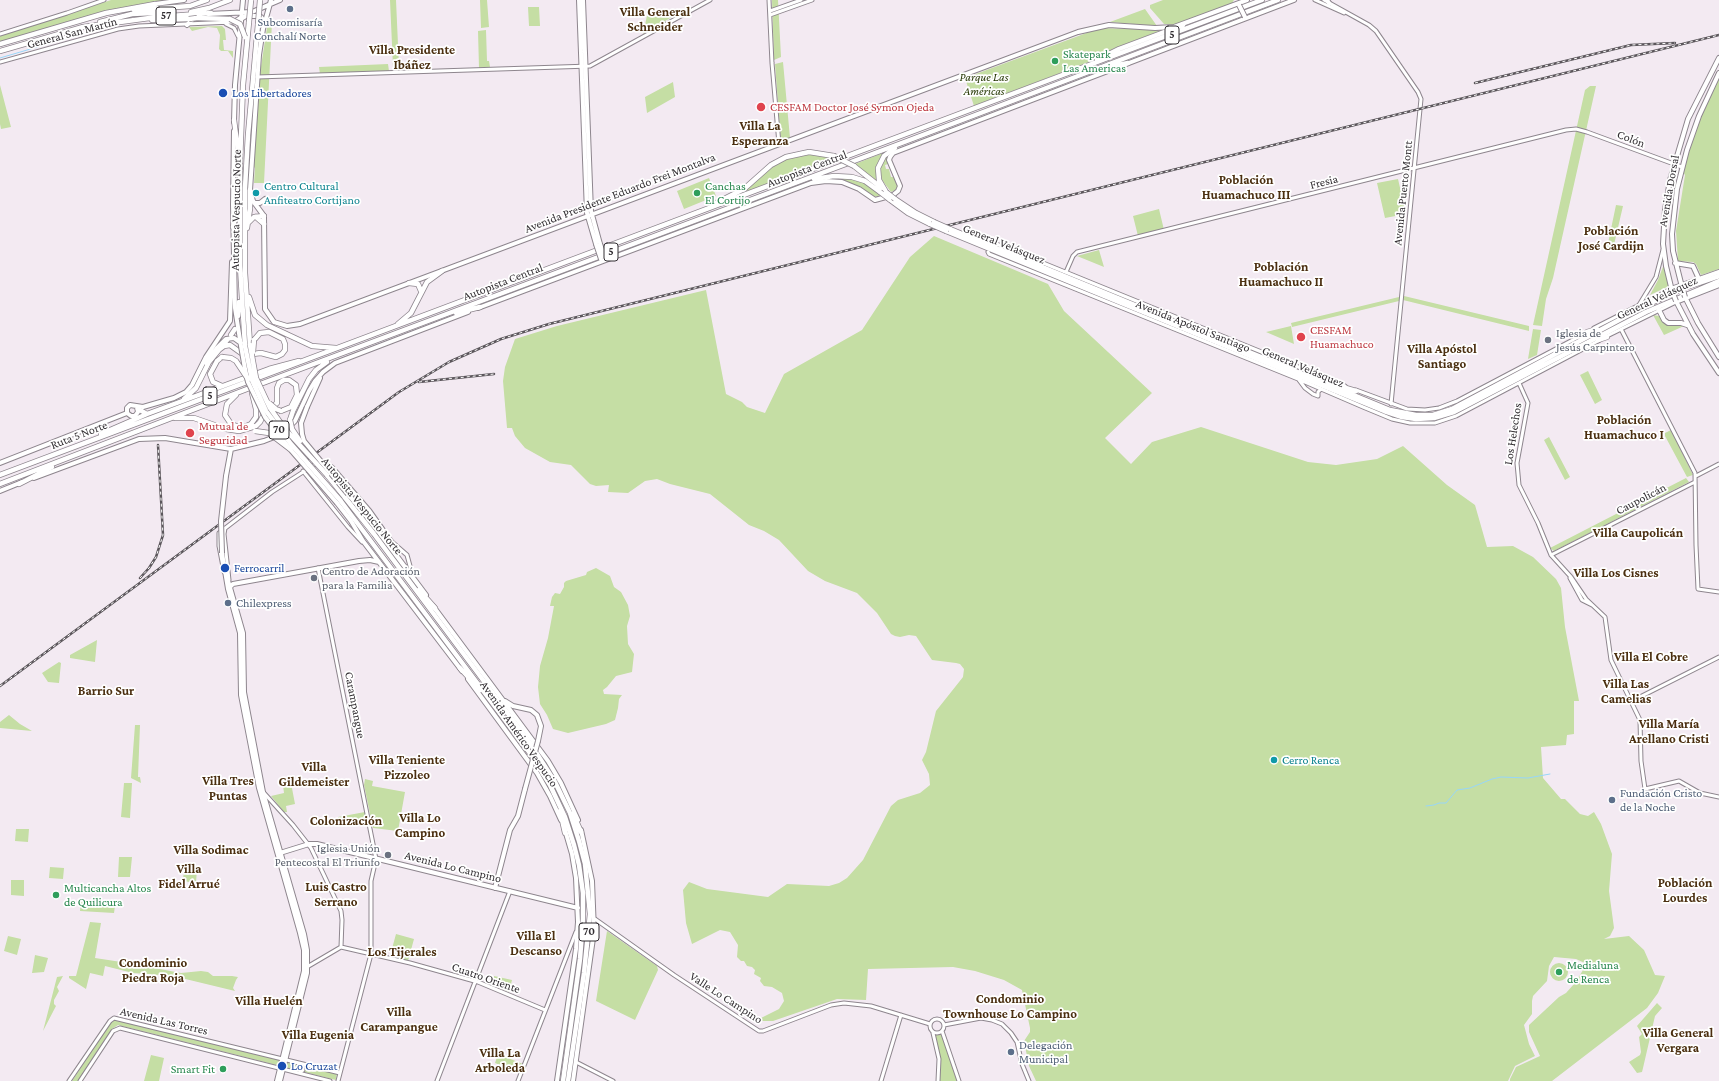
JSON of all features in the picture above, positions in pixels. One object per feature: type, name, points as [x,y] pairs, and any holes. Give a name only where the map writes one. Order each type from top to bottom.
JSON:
[{"type":"highway","points":[[98,15],[125,11],[190,6],[207,0]]},
{"type":"highway","points":[[125,11],[196,9],[225,0]]},
{"type":"highway","points":[[83,27],[128,15],[202,10],[230,0]]},
{"type":"highway","name":"Autopista Vespucio Norte","points":[[251,0],[246,48],[240,162],[240,193],[244,345],[252,380],[266,411],[291,444],[343,498],[532,756],[553,790],[565,817],[575,849],[580,874],[583,906],[582,947],[563,1081]]},
{"type":"highway","name":"Autopista Vespucio Norte","points":[[243,272],[245,245],[246,161],[260,0]]},
{"type":"highway","name":"Autopista Central","points":[[166,413],[1262,0]]},
{"type":"highway","name":"Autopista Central","points":[[162,422],[1092,72],[1278,0]]},
{"type":"highway","points":[[0,44],[98,15],[155,2]]},
{"type":"highway","name":"57","points":[[0,51],[83,27],[157,17],[211,13]]},
{"type":"highway","points":[[122,21],[197,18],[230,19],[240,24],[245,37],[246,48]]},
{"type":"highway","points":[[1081,69],[1119,49],[1182,25]]},
{"type":"highway","points":[[1092,72],[1128,64]]},
{"type":"highway","points":[[234,120],[240,162]]},
{"type":"highway","points":[[886,192],[878,177],[880,163],[886,154],[907,141]]},
{"type":"highway","name":"General Velásquez","points":[[699,213],[744,189],[771,166],[786,157],[809,152],[834,156],[854,166],[910,210],[932,223]]},
{"type":"highway","name":"General Velásquez","points":[[797,183],[828,176],[848,176],[865,182],[913,215],[1378,408],[1408,418],[1431,419],[1451,413],[1653,308],[1719,281]]},
{"type":"highway","points":[[245,245],[250,190]]},
{"type":"highway","points":[[233,227],[240,193]]},
{"type":"highway","points":[[248,224],[251,219],[264,216]]},
{"type":"highway","points":[[255,217],[260,219],[264,224]]},
{"type":"highway","name":"General Velásquez","points":[[948,230],[1401,413],[1419,415],[1435,414],[1459,405],[1676,291],[1719,276]]},
{"type":"highway","points":[[388,330],[409,315],[429,280],[442,271]]},
{"type":"highway","points":[[238,316],[243,272]]},
{"type":"highway","points":[[243,272],[251,306],[255,315],[263,322],[312,346],[323,348],[341,347]]},
{"type":"highway","points":[[409,283],[419,285],[421,292]]},
{"type":"highway","points":[[437,318],[480,307]]},
{"type":"highway","points":[[1587,332],[1619,320]]},
{"type":"highway","points":[[231,335],[235,329]]},
{"type":"highway","points":[[216,352],[224,346],[230,345],[244,355],[261,353],[274,357],[280,356],[285,350],[286,344],[283,340],[269,332],[260,333],[254,340],[254,372]]},
{"type":"highway","points":[[1577,348],[1607,336]]},
{"type":"highway","points":[[173,405],[195,389],[208,364],[227,340]]},
{"type":"highway","name":"Autopista Vespucio Norte","points":[[244,345],[262,393],[276,417],[306,451],[403,574],[530,743],[557,786],[570,813],[580,845],[586,872],[590,909],[588,948],[568,1081]]},
{"type":"highway","points":[[306,451],[292,429],[290,420],[295,406],[312,374],[321,365],[338,355]]},
{"type":"highway","points":[[83,444],[147,414],[276,366],[320,356]]},
{"type":"highway","points":[[224,386],[215,384],[210,376],[214,365],[218,359],[222,357],[229,357],[236,361],[248,379]]},
{"type":"highway","points":[[162,422],[187,418],[203,421],[230,430],[242,431],[254,427],[260,422],[265,411],[277,403],[279,383],[284,380],[289,380],[297,386],[297,395],[291,407],[281,410],[274,408],[262,393]]},
{"type":"highway","points":[[1324,382],[1356,391]]},
{"type":"highway","points":[[249,389],[257,411],[253,422],[245,427],[235,427],[229,423],[225,415],[226,406],[229,400],[249,389]]},
{"type":"highway","points":[[137,408],[147,414]]},
{"type":"highway","name":"Ruta 5 Norte","points":[[0,476],[166,413]]},
{"type":"highway","points":[[203,421],[227,432],[236,433],[256,431],[269,433],[290,448]]},
{"type":"highway","name":"Ruta 5 Norte","points":[[0,484],[162,422]]},
{"type":"highway","points":[[19,484],[69,458]]},
{"type":"highway","points":[[0,472],[25,466]]},
{"type":"highway","points":[[403,574],[434,608]]},
{"type":"highway","points":[[460,668],[492,701]]},
{"type":"highway","points":[[557,786],[582,832]]},
{"type":"highway","points":[[553,790],[565,833]]},
{"type":"main road","points":[[155,2],[184,0]]},
{"type":"main road","name":"Avenida Américo Vespucio","points":[[243,0],[234,120],[233,227],[235,314],[244,345],[249,389],[269,422],[290,448],[372,523],[552,767],[569,799],[582,832],[591,875],[594,919],[593,949],[573,1081]]},
{"type":"main road","points":[[242,16],[255,11],[270,2],[280,0]]},
{"type":"main road","points":[[579,0],[584,65]]},
{"type":"main road","points":[[583,0],[589,216],[604,259]]},
{"type":"main road","name":"Avenida Presidente Eduardo Frei Montalva","points":[[264,224],[265,309],[271,318],[279,325],[297,325],[1093,27],[1117,25],[1164,28],[1182,25],[1245,0]]},
{"type":"main road","points":[[0,491],[140,439],[165,438],[231,449],[269,440],[288,428],[296,419],[313,383],[330,367],[351,356],[604,259],[814,182],[830,181],[844,183],[859,189],[875,200],[893,195],[900,188],[890,161],[890,157],[893,153],[1294,0]]},
{"type":"main road","points":[[264,224],[264,216],[254,203],[250,190],[257,77],[261,39],[270,2]]},
{"type":"main road","points":[[1238,3],[1246,18]]},
{"type":"main road","points":[[187,25],[192,19],[211,13],[256,16],[261,17],[265,22]]},
{"type":"main road","name":"Avenida Dorsal","points":[[1719,58],[1688,119],[1674,164],[1665,210],[1663,244],[1672,290],[1676,302],[1688,325],[1719,373]]},
{"type":"main road","points":[[1713,72],[1719,72]]},
{"type":"main road","name":"Avenida Dorsal","points":[[1719,72],[1699,116],[1682,166],[1672,226],[1672,244],[1681,286],[1698,323],[1719,357]]},
{"type":"main road","points":[[254,203],[260,203],[264,199]]},
{"type":"main road","name":"Avenida Américo Vespucio","points":[[185,393],[195,382],[206,357],[230,323],[232,313],[231,270],[234,252]]},
{"type":"main road","points":[[1676,263],[1690,264],[1694,267],[1698,279]]},
{"type":"main road","points":[[1678,272],[1684,264]]},
{"type":"main road","name":"Avenida Apóstol Santiago","points":[[1672,290],[1719,272]]},
{"type":"main road","name":"Avenida Apóstol Santiago","points":[[1676,302],[1719,286]]},
{"type":"main road","points":[[1659,310],[1666,322],[1671,324],[1677,323],[1688,325]]},
{"type":"main road","points":[[1677,323],[1682,314]]},
{"type":"main road","points":[[127,413],[127,408],[130,405],[134,405],[137,408],[143,407],[185,393],[196,384],[207,361],[227,338],[232,338],[244,345]]},
{"type":"main road","name":"Avenida Américo Vespucio","points":[[330,367],[318,381],[306,407],[301,423],[304,441],[343,498],[368,547],[460,668],[537,773],[552,801],[565,833],[574,867],[578,908],[578,926],[557,1081]]},
{"type":"main road","points":[[127,413],[129,416],[134,416],[138,412],[137,408]]},
{"type":"main road","points":[[0,463],[127,413]]},
{"type":"main road","points":[[231,449],[220,521],[222,553],[226,575],[243,633],[244,692],[262,792],[278,854]]},
{"type":"main road","points":[[359,561],[368,556],[368,547]]},
{"type":"main road","points":[[230,587],[318,568],[359,561],[370,560],[380,562]]},
{"type":"main road","points":[[230,587],[240,633],[241,695],[259,788],[278,854],[306,940],[306,969],[277,1081]]},
{"type":"main road","points":[[495,888],[510,830],[518,816],[541,726],[537,715],[529,710],[513,706],[501,698]]},
{"type":"main road","name":"Avenida Lo Campino","points":[[278,854],[309,844],[317,844],[578,908]]},
{"type":"main road","points":[[280,1081],[281,1068]]},
{"type":"street","name":"General San Martín","points":[[0,34],[104,0]]},
{"type":"street","points":[[257,77],[591,65],[710,0]]},
{"type":"street","points":[[769,0],[772,63],[779,144]]},
{"type":"street","points":[[770,13],[801,0]]},
{"type":"street","points":[[770,13],[812,0]]},
{"type":"street","name":"Avenida Puerto Montt","points":[[1315,0],[1330,8],[1346,13]]},
{"type":"street","name":"Avenida Puerto Montt","points":[[1327,1],[1368,25],[1378,34],[1420,96],[1421,109],[1391,404]]},
{"type":"street","name":"General San Martín","points":[[0,62],[118,29],[147,26],[233,22],[242,16]]},
{"type":"street","points":[[222,23],[234,28],[239,39]]},
{"type":"street","name":"Fresia","points":[[1066,272],[1073,256],[1077,252],[1574,129]]},
{"type":"street","name":"Colón","points":[[1574,129],[1587,132],[1682,166]]},
{"type":"street","name":"Avenida Apóstol Santiago","points":[[991,243],[1066,272],[1356,391],[1407,409],[1421,410],[1444,406],[1672,290]]},
{"type":"street","name":"Avenida Dorsal","points":[[1638,306],[1656,277],[1661,261],[1663,244]]},
{"type":"street","name":"Avenida Apóstol Santiago","points":[[988,252],[989,254],[1298,379],[1392,419],[1423,424],[1438,422],[1456,416],[1607,336],[1676,302]]},
{"type":"street","points":[[1621,329],[1696,476],[1698,589],[1719,592]]},
{"type":"street","points":[[1298,379],[1306,390],[1313,394],[1318,396],[1318,392],[1321,389]]},
{"type":"street","name":"Los Helechos","points":[[1519,383],[1528,403],[1517,459],[1518,479],[1521,490],[1538,523],[1551,555],[1566,572],[1582,600],[1594,606],[1605,617],[1612,660],[1640,720],[1641,761],[1645,789],[1679,781],[1700,793],[1719,797]]},
{"type":"street","name":"Avenida Américo Vespucio","points":[[368,547],[348,527],[303,471],[317,463],[326,463],[330,465],[370,511],[392,542],[407,555],[414,578]]},
{"type":"street","points":[[1696,476],[1719,464]]},
{"type":"street","points":[[228,580],[222,565],[218,539],[219,533],[272,492],[303,471]]},
{"type":"street","name":"Caupolicán","points":[[1551,555],[1696,482]]},
{"type":"street","points":[[225,528],[224,534],[228,580]]},
{"type":"street","name":"Carampangue","points":[[318,568],[376,859],[371,881],[371,954],[339,1080]]},
{"type":"street","points":[[1632,702],[1719,657]]},
{"type":"street","points":[[259,788],[309,844],[341,911],[341,947],[306,969]]},
{"type":"street","points":[[438,1081],[510,891]]},
{"type":"street","name":"Valle Lo Campino","points":[[594,919],[674,975],[759,1031],[763,1031],[841,1003],[868,1005],[930,1024],[936,1019],[942,1021],[944,1025]]},
{"type":"street","points":[[518,1081],[578,926]]},
{"type":"street","name":"Cuatro Oriente","points":[[341,947],[475,982],[545,1010]]},
{"type":"street","points":[[881,1081],[901,1015]]},
{"type":"street","name":"Avenida Las Torres","points":[[69,1081],[112,1019],[117,1018],[266,1056],[340,1073]]},
{"type":"street","points":[[959,1081],[942,1031],[944,1025],[981,1018],[1002,1024],[1015,1039],[1022,1064],[1029,1081]]},
{"type":"street","points":[[930,1024],[930,1029],[933,1032],[939,1059],[938,1081]]},
{"type":"street","name":"Avenida Las Torres","points":[[80,1081],[116,1029],[121,1028],[330,1081]]},
{"type":"street","points":[[156,1037],[159,1028]]},
{"type":"street","points":[[933,1032],[938,1033],[942,1031]]},
{"type":"street","points":[[264,1064],[263,1059],[266,1056]]},
{"type":"street","points":[[576,1062],[613,1081]]},
{"type":"street","points":[[298,1073],[302,1072],[303,1069],[300,1064]]},
{"type":"green space","points":[[111,0],[174,0],[104,11],[0,42],[0,36]]},
{"type":"green space","points":[[390,0],[396,0],[399,67],[393,67]]},
{"type":"green space","points":[[480,0],[487,0],[489,27],[481,28]]},
{"type":"green space","points":[[772,0],[778,0],[781,57],[774,60]]},
{"type":"green space","points":[[1163,0],[1234,0],[1232,3],[1174,25],[1164,24],[1150,8],[1150,5]]},
{"type":"green space","points":[[528,7],[539,7],[540,26],[529,26]]},
{"type":"green space","points":[[1145,9],[1157,26],[1110,22]]},
{"type":"green space","points":[[648,11],[672,17],[643,34]]},
{"type":"green space","points":[[268,21],[272,22],[264,183],[254,183],[255,168],[253,166],[260,73]]},
{"type":"green space","points":[[222,26],[225,29],[226,40],[223,40],[224,50],[233,51],[233,58],[228,51],[221,51],[219,49],[220,35],[217,28],[208,27],[192,31],[189,27]]},
{"type":"green space","name":"Parque Las Américas","points":[[1100,28],[1162,30],[1115,48],[1089,62],[974,106],[965,78]]},
{"type":"green space","points":[[486,30],[487,61],[489,61],[490,67],[479,68],[478,31]]},
{"type":"green space","points":[[783,62],[790,138],[781,142],[775,64]]},
{"type":"green space","points":[[388,64],[389,71],[320,74],[319,67]]},
{"type":"green space","points":[[1719,78],[1719,269],[1701,275],[1696,264],[1693,262],[1678,261],[1676,231],[1685,175],[1683,172],[1697,126]]},
{"type":"green space","points":[[673,82],[675,97],[647,113],[645,97]]},
{"type":"green space","points":[[0,85],[11,127],[1,129],[0,124]]},
{"type":"green space","points":[[1590,86],[1596,86],[1553,278],[1546,299],[1542,326],[1533,325],[1585,90]]},
{"type":"green space","points":[[883,153],[876,168],[879,183],[855,164]]},
{"type":"green space","points":[[889,153],[888,164],[885,165],[886,169],[889,169],[891,177],[893,177],[899,185],[898,189],[891,192],[882,180],[879,171],[881,162]]},
{"type":"green space","points":[[818,154],[835,158],[735,196],[776,164],[790,157]]},
{"type":"green space","points":[[837,176],[849,178],[866,184],[882,195],[874,197],[853,184],[837,179]]},
{"type":"green space","name":"Canchas El Cortijo","points":[[709,178],[716,196],[684,209],[677,191]]},
{"type":"green space","points":[[1398,179],[1406,214],[1385,218],[1377,183]]},
{"type":"green space","points":[[1616,205],[1623,206],[1613,249],[1607,248]]},
{"type":"green space","points":[[1159,209],[1164,230],[1138,236],[1133,216]]},
{"type":"green space","points":[[934,236],[1048,284],[1064,311],[1152,393],[1105,438],[1131,464],[1152,442],[1201,427],[1308,462],[1336,465],[1377,459],[1403,446],[1447,485],[1475,505],[1487,547],[1513,546],[1533,557],[1556,579],[1561,588],[1565,627],[1579,701],[1574,701],[1574,734],[1567,735],[1566,745],[1541,747],[1543,778],[1561,799],[1565,799],[1580,814],[1588,816],[1594,812],[1601,824],[1612,854],[1609,891],[1614,928],[1610,936],[1604,939],[1629,936],[1644,950],[1655,975],[1665,976],[1658,993],[1647,1008],[1552,1081],[1510,1081],[1510,1079],[1516,1067],[1540,1056],[1529,1032],[1529,1025],[1559,997],[1566,993],[1574,984],[1587,964],[1576,959],[1554,957],[1549,966],[1547,981],[1533,996],[1532,1014],[1524,1025],[1529,1044],[1535,1056],[1515,1066],[1508,1081],[1036,1081],[1029,1066],[1024,1041],[1030,1032],[1030,1028],[1022,990],[1004,980],[975,971],[953,967],[868,969],[866,1000],[837,999],[773,1021],[755,1021],[779,1009],[784,1001],[782,993],[772,987],[764,986],[760,981],[761,978],[754,974],[755,970],[752,967],[747,966],[744,961],[741,961],[737,957],[738,945],[730,932],[720,930],[692,944],[686,923],[683,890],[689,882],[707,889],[768,897],[787,884],[829,886],[839,883],[847,878],[863,860],[891,806],[898,800],[920,793],[930,785],[929,774],[922,760],[926,752],[936,711],[963,677],[964,669],[960,664],[932,660],[916,636],[909,635],[900,637],[891,634],[877,613],[857,593],[825,581],[808,571],[779,540],[764,531],[749,525],[710,494],[670,484],[657,479],[645,481],[628,493],[608,492],[609,485],[596,486],[590,484],[571,465],[550,462],[525,448],[515,436],[512,428],[507,428],[503,381],[505,367],[515,339],[557,326],[706,290],[726,394],[742,402],[747,407],[765,413],[784,374],[862,330],[910,257]]},
{"type":"green space","points":[[1099,250],[1104,267],[1077,256]]},
{"type":"green space","points":[[1664,264],[1669,286],[1650,295],[1658,280]]},
{"type":"green space","points":[[1404,296],[1529,326],[1529,331],[1403,300]]},
{"type":"green space","points":[[1399,297],[1399,301],[1292,327],[1291,323]]},
{"type":"green space","points":[[1653,315],[1659,316],[1664,323],[1669,326],[1684,326],[1664,335]]},
{"type":"green space","points":[[1291,326],[1294,344],[1266,332]]},
{"type":"green space","points":[[1533,329],[1541,330],[1537,355],[1528,359]]},
{"type":"green space","points":[[1588,371],[1602,400],[1595,404],[1580,375]]},
{"type":"green space","points":[[1671,430],[1693,475],[1687,477],[1665,436],[1665,433]]},
{"type":"green space","points":[[1549,437],[1570,477],[1565,480],[1544,440]]},
{"type":"green space","points":[[1686,478],[1689,482],[1554,551],[1550,548]]},
{"type":"green space","points":[[596,568],[610,576],[614,587],[621,592],[628,605],[630,616],[627,626],[628,644],[634,654],[632,672],[616,676],[603,690],[604,694],[622,695],[619,699],[615,720],[606,724],[568,733],[553,729],[540,704],[538,687],[540,666],[548,638],[554,606],[550,606],[552,597],[555,593],[560,594],[566,581],[586,575],[587,572]]},
{"type":"green space","points":[[97,640],[95,662],[70,658],[70,655]]},
{"type":"green space","points":[[59,662],[61,663],[59,683],[48,682],[42,673]]},
{"type":"green space","points":[[9,715],[32,731],[0,728],[0,722]]},
{"type":"green space","points":[[135,725],[140,725],[138,777],[140,777],[141,783],[131,778]]},
{"type":"green space","points":[[365,779],[373,781],[372,786],[405,792],[398,831],[373,828],[364,785]]},
{"type":"green space","points":[[124,783],[132,783],[130,818],[121,817]]},
{"type":"green space","points":[[291,783],[295,804],[286,806],[287,812],[284,812],[271,796],[284,793],[283,785]]},
{"type":"green space","points":[[365,812],[365,819],[338,823],[338,817]]},
{"type":"green space","points":[[16,829],[29,829],[28,842],[15,841]]},
{"type":"green space","points":[[119,857],[132,857],[130,877],[118,877]]},
{"type":"green space","points":[[50,867],[64,868],[63,879],[49,878]]},
{"type":"green space","points":[[184,868],[197,869],[196,883],[183,881]]},
{"type":"green space","points":[[11,880],[24,880],[24,896],[11,895]]},
{"type":"green space","points":[[81,902],[87,902],[88,905],[112,908],[115,906],[114,913],[80,911]]},
{"type":"green space","points":[[90,922],[101,923],[95,958],[181,973],[201,971],[208,972],[213,976],[238,977],[233,988],[235,991],[173,976],[133,973],[105,966],[103,976],[90,973],[86,989],[69,978],[69,976],[76,976]]},
{"type":"green space","points":[[607,931],[657,966],[658,970],[635,1020],[596,1001]]},
{"type":"green space","points":[[396,934],[414,939],[408,961],[390,956]]},
{"type":"green space","points":[[8,936],[21,939],[17,955],[4,951]]},
{"type":"green space","points":[[35,955],[48,958],[44,972],[32,973]]},
{"type":"green space","name":"Medialuna de Renca","points":[[1559,963],[1565,966],[1568,972],[1565,978],[1559,981],[1553,978],[1550,972],[1553,966]]},
{"type":"green space","points":[[63,976],[57,987],[59,991],[54,1000],[54,1004],[56,1006],[43,1031],[57,977]]},
{"type":"green space","points":[[494,976],[512,980],[509,992],[491,984]]},
{"type":"green space","points":[[1657,1003],[1662,1008],[1655,1016],[1642,1072],[1637,1073],[1629,1062],[1640,1055],[1641,1052],[1639,1037],[1642,1034],[1637,1026]]},
{"type":"green space","points":[[115,1019],[337,1073],[336,1080],[118,1025],[112,1029],[78,1081],[72,1081],[110,1023]]},
{"type":"green space","points":[[942,1032],[957,1081],[939,1081],[940,1059],[935,1034]]},
{"type":"green space","points":[[498,1054],[523,1064],[520,1073],[495,1063]]},
{"type":"green space","points":[[151,1055],[164,1058],[159,1081],[144,1081]]},
{"type":"waterway","points":[[0,58],[95,30]]},
{"type":"waterway","points":[[1426,806],[1446,803],[1457,790],[1470,788],[1492,779],[1501,777],[1528,778],[1550,774]]},
{"type":"railway","points":[[0,686],[399,392],[449,362],[501,339],[549,324],[1719,35]]},
{"type":"railway","points":[[1475,83],[1631,45],[1675,43]]},
{"type":"railway","points":[[419,382],[494,374]]},
{"type":"railway","points":[[140,578],[156,557],[163,535],[158,445]]},
{"type":"place","name":"Subcomisaría Conchalí Norte","points":[[290,9]]},
{"type":"place","name":"Skatepark Las Americas","points":[[1055,61]]},
{"type":"place","name":"Los Libertadores","points":[[223,93]]},
{"type":"place","name":"CESFAM Doctor José Symon Ojeda","points":[[761,107]]},
{"type":"place","name":"Centro Cultural Anfiteatro Cortijano","points":[[256,193]]},
{"type":"place","name":"Canchas El Cortijo","points":[[697,193]]},
{"type":"place","name":"CESFAM Huamachuco","points":[[1301,337]]},
{"type":"place","name":"Iglesia de Jesús Carpintero","points":[[1548,340]]},
{"type":"place","name":"Mutual de Seguridad","points":[[190,433]]},
{"type":"place","name":"Ferrocarril","points":[[225,568]]},
{"type":"place","name":"Centro de Adoración para la Familia","points":[[314,578]]},
{"type":"place","name":"Chilexpress","points":[[228,603]]},
{"type":"place","name":"Cerro Renca","points":[[1274,760]]},
{"type":"place","name":"Fundación Cristo de la Noche","points":[[1612,800]]},
{"type":"place","name":"Iglesia Unión Pentecostal El Triunfo","points":[[388,855]]},
{"type":"place","name":"Multicancha Altos de Quilicura","points":[[56,895]]},
{"type":"place","name":"Medialuna de Renca","points":[[1559,972]]},
{"type":"place","name":"Delegación Municipal","points":[[1011,1052]]},
{"type":"place","name":"Lo Cruzat","points":[[282,1066]]},
{"type":"place","name":"Smart Fit","points":[[223,1069]]},
{"type":"district","name":"Villa General Schneider","points":[[655,20]]},
{"type":"district","name":"Villa Presidente Ibáñez","points":[[412,58]]},
{"type":"district","name":"Villa La Esperanza","points":[[760,134]]},
{"type":"district","name":"Población Huamachuco III","points":[[1246,188]]},
{"type":"district","name":"Población José Cardijn","points":[[1611,238]]},
{"type":"district","name":"Población Huamachuco II","points":[[1281,274]]},
{"type":"district","name":"Villa Apóstol Santiago","points":[[1442,356]]},
{"type":"district","name":"Población Huamachuco I","points":[[1624,428]]},
{"type":"district","name":"Villa Caupolicán","points":[[1638,533]]},
{"type":"district","name":"Villa Los Cisnes","points":[[1616,573]]},
{"type":"district","name":"Villa El Cobre","points":[[1651,657]]},
{"type":"district","name":"Barrio Sur","points":[[106,691]]},
{"type":"district","name":"Villa Las Camelias","points":[[1626,692]]},
{"type":"district","name":"Villa María Arellano Cristi","points":[[1669,732]]},
{"type":"district","name":"Villa Teniente Pizzoleo","points":[[407,768]]},
{"type":"district","name":"Villa Gildemeister","points":[[314,774]]},
{"type":"district","name":"Villa Tres Puntas","points":[[228,788]]},
{"type":"district","name":"Colonización","points":[[346,821]]},
{"type":"district","name":"Villa Lo Campino","points":[[420,826]]},
{"type":"district","name":"Villa Sodimac","points":[[211,850]]},
{"type":"district","name":"Villa Fidel Arrué","points":[[189,876]]},
{"type":"district","name":"Población Lourdes","points":[[1685,890]]},
{"type":"district","name":"Luis Castro Serrano","points":[[336,894]]},
{"type":"district","name":"Villa El Descanso","points":[[536,944]]},
{"type":"district","name":"Los Tijerales","points":[[402,952]]},
{"type":"district","name":"Condominio Piedra Roja","points":[[153,970]]},
{"type":"district","name":"Villa Huelén","points":[[269,1001]]},
{"type":"district","name":"Condominio Townhouse Lo Campino","points":[[1010,1006]]},
{"type":"district","name":"Villa Carampangue","points":[[399,1020]]},
{"type":"district","name":"Villa Eugenia","points":[[318,1035]]},
{"type":"district","name":"Villa General Vergara","points":[[1678,1040]]},
{"type":"district","name":"Villa La Arboleda","points":[[500,1060]]}]
